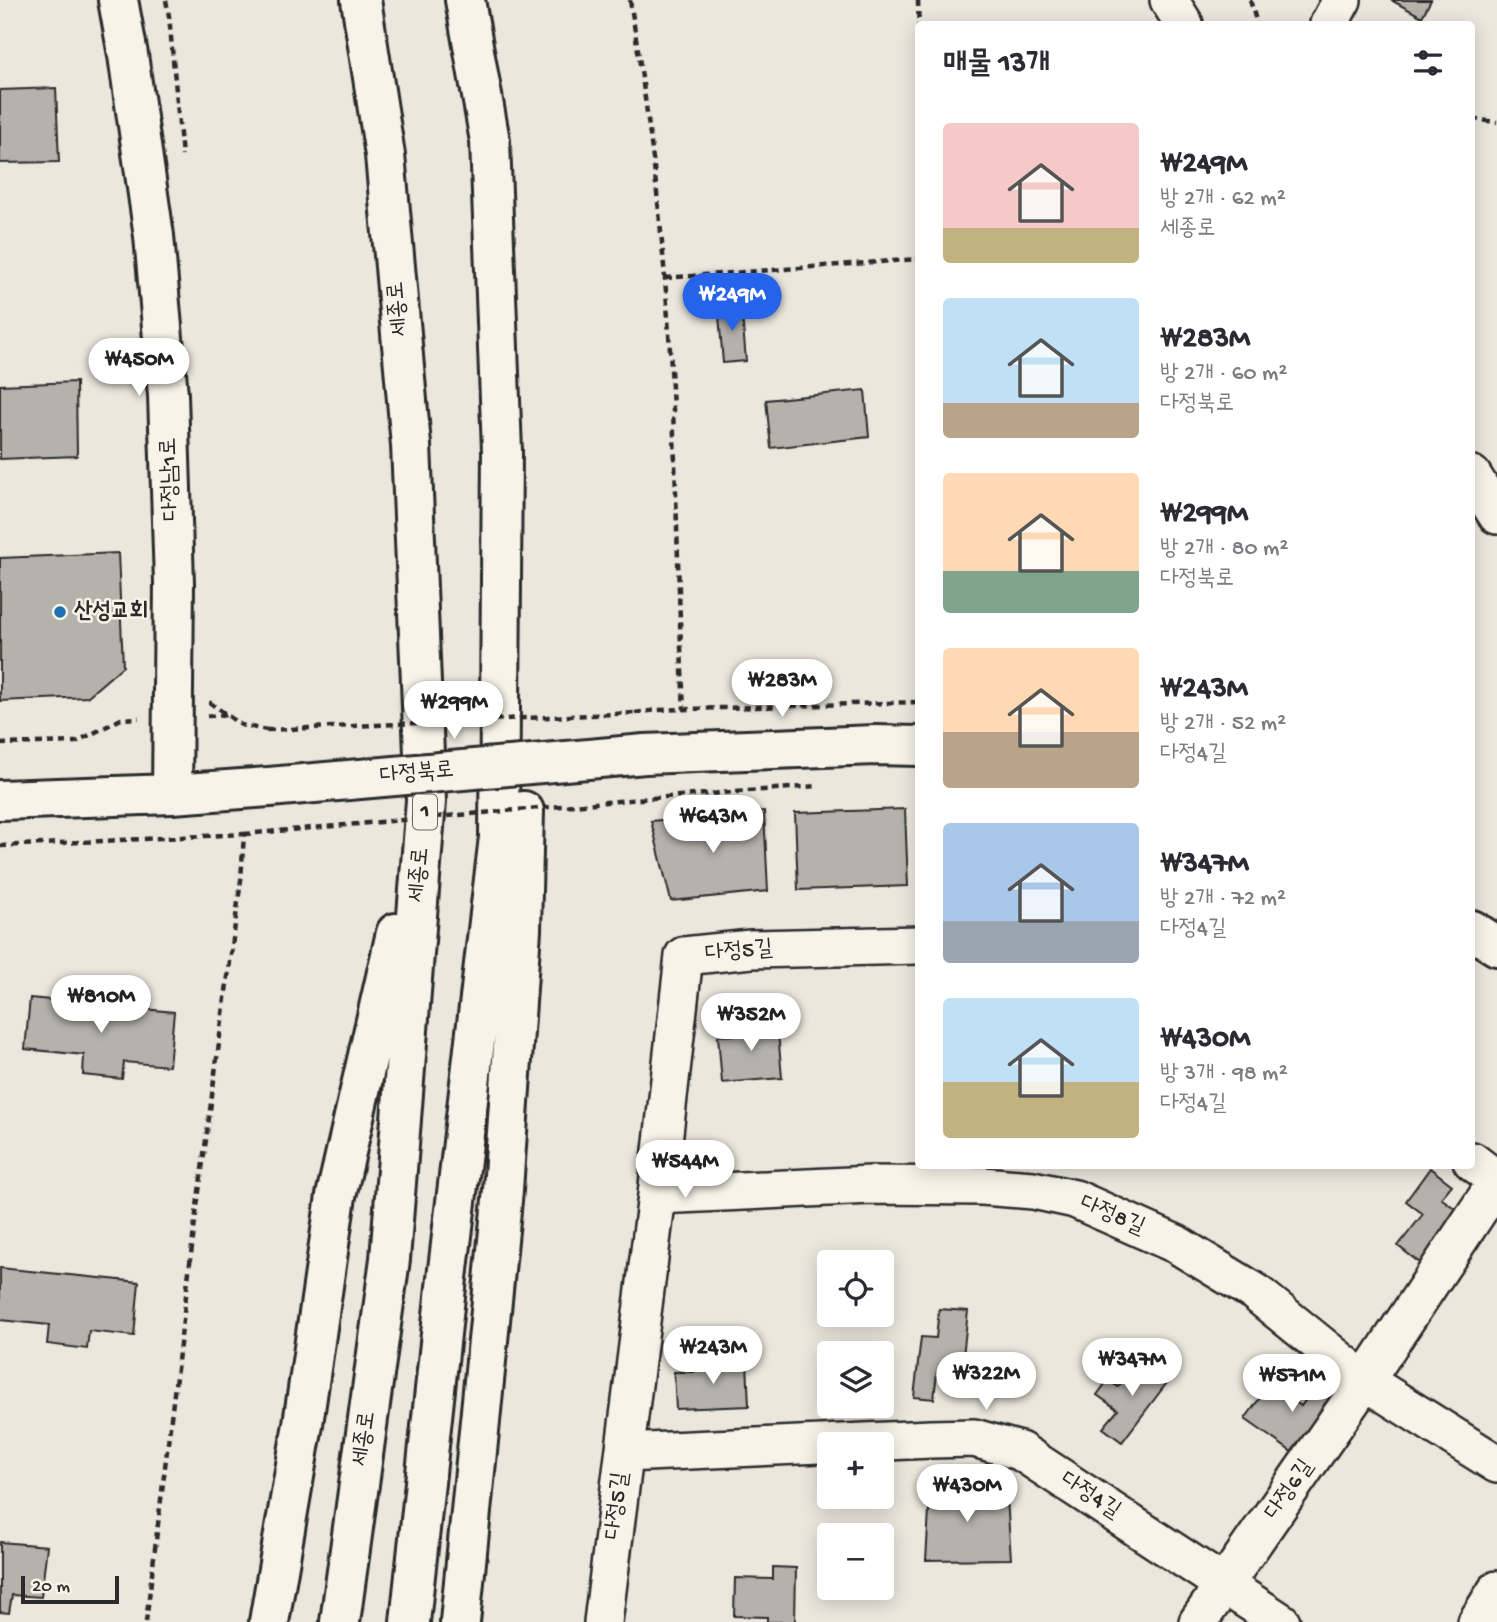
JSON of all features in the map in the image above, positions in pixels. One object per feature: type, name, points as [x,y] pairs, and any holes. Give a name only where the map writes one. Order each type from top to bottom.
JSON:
[{"type":"main road","name":"다정남1로","points":[[118,0],[154,236],[168,395],[174,583],[172,794]]},
{"type":"main road","name":"세종로","points":[[340,1622],[390,1259],[426,801],[411,445],[384,155],[361,0]]},
{"type":"main road","points":[[410,1622],[499,838],[502,451],[490,141],[465,0]]},
{"type":"main road","points":[[460,1622],[503,1190],[521,930],[527,680],[502,451]]},
{"type":"main road","name":"다정북로","points":[[0,800],[172,794],[645,754],[915,746]]},
{"type":"main road","points":[[269,1622],[303,1424],[336,1196],[426,801]]},
{"type":"main road","points":[[1475,932],[1497,946]]},
{"type":"street","points":[[1169,0],[1182,21]]},
{"type":"street","points":[[1331,21],[1342,0]]},
{"type":"street","points":[[1475,480],[1497,515]]},
{"type":"street","name":"다정5길","points":[[603,1622],[684,956],[751,949],[915,945]]},
{"type":"street","points":[[1475,1163],[1497,1181]]},
{"type":"street","name":"다정6길","points":[[1198,1622],[1365,1381],[1497,1181]]},
{"type":"street","name":"다정8길","points":[[657,1195],[871,1185],[982,1186],[1033,1190],[1075,1199],[1176,1244],[1255,1292],[1365,1381],[1497,1464]]},
{"type":"street","name":"다정4길","points":[[625,1453],[974,1438],[1020,1451],[1281,1622]]},
{"type":"street","points":[[1477,1622],[1497,1590]]},
{"type":"path","points":[[630,0],[644,85],[665,278],[675,453],[684,709]]},
{"type":"path","points":[[918,0],[919,21]]},
{"type":"path","points":[[1250,0],[1256,21]]},
{"type":"path","points":[[1475,119],[1497,122]]},
{"type":"path","points":[[665,278],[915,259]]},
{"type":"path","points":[[267,730],[657,710],[915,702]]},
{"type":"path","points":[[0,744],[76,742],[121,719]]},
{"type":"path","points":[[0,846],[244,834],[652,798],[825,786]]},
{"type":"path","points":[[146,1622],[196,1214],[242,880],[244,834]]},
{"type":"building","points":[[1391,0],[1431,0],[1422,17]]},
{"type":"building","points":[[56,88],[59,162],[0,163],[0,90]]},
{"type":"building","points":[[741,302],[746,361],[723,363],[718,304]]},
{"type":"building","points":[[76,382],[77,456],[0,459],[0,385]]},
{"type":"building","points":[[865,390],[869,437],[771,448],[766,400]]},
{"type":"building","name":"산성교회","points":[[118,553],[123,666],[87,697],[0,701],[0,558]]},
{"type":"building","points":[[905,809],[908,886],[798,890],[795,813]]},
{"type":"building","points":[[764,811],[768,891],[671,901],[651,821]]},
{"type":"building","points":[[30,998],[174,1012],[169,1066],[124,1062],[122,1079],[83,1075],[84,1055],[25,1049]]},
{"type":"building","points":[[777,1021],[782,1078],[722,1083],[718,1036],[735,1035],[735,1025]]},
{"type":"building","points":[[1431,1169],[1452,1185],[1441,1198],[1469,1219],[1429,1270],[1398,1246],[1423,1214],[1406,1201]]},
{"type":"building","points":[[0,1268],[139,1282],[134,1336],[89,1331],[87,1349],[47,1344],[49,1325],[0,1320]]},
{"type":"building","points":[[939,1309],[968,1311],[961,1375],[937,1372],[934,1399],[914,1397],[921,1337],[936,1338]]},
{"type":"building","points":[[1140,1358],[1169,1380],[1122,1442],[1103,1428],[1118,1410],[1097,1395],[1108,1380],[1118,1387]]},
{"type":"building","points":[[747,1362],[749,1406],[676,1409],[674,1372],[694,1372],[693,1365]]},
{"type":"building","points":[[1277,1374],[1301,1391],[1294,1401],[1301,1406],[1318,1383],[1340,1399],[1299,1457],[1245,1419]]},
{"type":"building","points":[[931,1479],[1007,1498],[1011,1559],[926,1560]]},
{"type":"building","points":[[0,1542],[47,1546],[41,1597],[12,1595],[9,1613],[0,1612]]},
{"type":"building","points":[[773,1567],[796,1568],[795,1622],[767,1622],[767,1617],[734,1616],[735,1578],[773,1579]]},
{"type":"place","name":"산성교회","points":[[60,612]]}]
